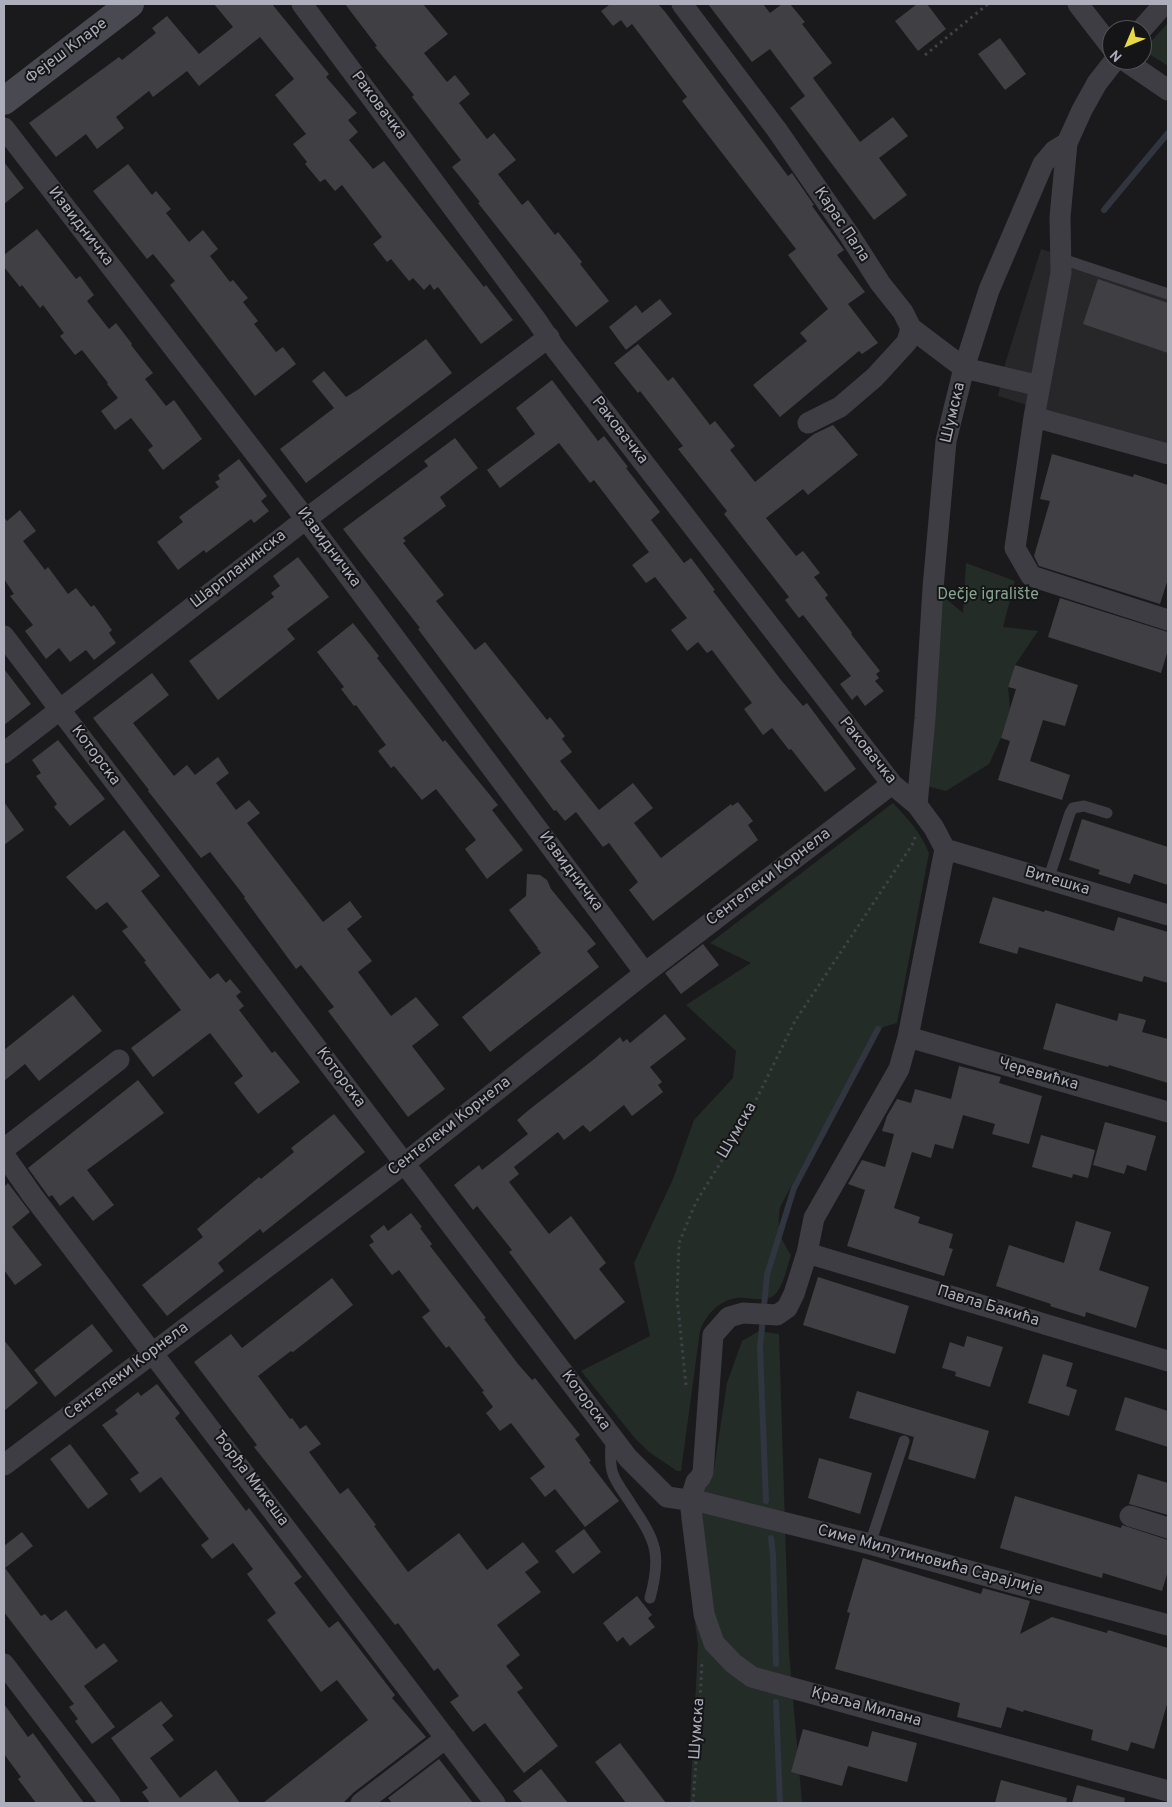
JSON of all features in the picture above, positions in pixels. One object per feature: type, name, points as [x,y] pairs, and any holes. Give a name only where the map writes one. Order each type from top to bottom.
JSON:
[{"type":"street","name":"Фејеш Кларе","points":[[4,101],[130,4]]},
{"type":"street","name":"Раковачка","points":[[302,4],[562,356],[892,784],[920,810],[934,828],[945,849]]},
{"type":"street","name":"Карас Пала","points":[[684,4],[777,130],[880,283],[903,312],[911,328]]},
{"type":"street","points":[[1078,4],[1102,35]]},
{"type":"street","points":[[1150,20],[1164,4]]},
{"type":"street","name":"Шумска","points":[[920,810],[933,588],[946,441],[964,368],[989,290],[1043,164],[1054,151],[1067,143],[1086,104],[1108,70]]},
{"type":"street","points":[[1139,70],[1167,89]]},
{"type":"street","name":"Извидничка","points":[[4,128],[306,519],[645,972]]},
{"type":"street","points":[[1067,143],[1060,217],[1061,273],[1034,417],[1014,548],[1031,576],[1168,620]]},
{"type":"street","points":[[808,423],[840,407],[875,378],[908,342],[911,328],[964,368],[1040,386]]},
{"type":"street","name":"Шарпланинска","points":[[4,753],[306,519],[549,337]]},
{"type":"street","points":[[1034,417],[1168,454]]},
{"type":"street","name":"Которска","points":[[4,636],[628,1458],[667,1497],[690,1501]]},
{"type":"street","name":"Сентелеки Корнела","points":[[4,1465],[405,1162],[645,972],[892,784]]},
{"type":"street","points":[[690,1501],[696,1482],[703,1472],[713,1335],[729,1317],[743,1313],[777,1315],[787,1308],[794,1294],[807,1253],[814,1218],[900,1069],[945,849]]},
{"type":"street","name":"Витешка","points":[[945,849],[1168,915]]},
{"type":"street","name":"Черевићка","points":[[908,1037],[1168,1112]]},
{"type":"street","points":[[4,1149],[119,1060]]},
{"type":"street","name":"Ђорђа Микеша","points":[[4,1155],[32,1195],[495,1803]]},
{"type":"street","name":"Павла Бакића","points":[[807,1253],[1168,1361]]},
{"type":"street","name":"Симе Милутиновића Сарајлије","points":[[690,1501],[702,1502],[870,1544],[1168,1625]]},
{"type":"street","name":"Краља Милана","points":[[690,1501],[708,1649],[733,1663],[752,1677],[1168,1791]]},
{"type":"street","points":[[1130,1516],[1168,1528]]},
{"type":"street","points":[[4,1664],[110,1803]]},
{"type":"street","points":[[361,1803],[446,1738]]},
{"type":"lane","points":[[1062,260],[1168,294]]},
{"type":"lane","points":[[1048,880],[1073,808],[1084,806],[1107,813]]},
{"type":"lane","points":[[611,1435],[612,1473],[643,1521],[653,1542],[658,1562],[650,1598]]},
{"type":"lane","points":[[870,1544],[904,1441]]},
{"type":"path","points":[[925,55],[988,4]]},
{"type":"path","name":"Шумска","points":[[687,1394],[677,1298],[678,1243],[696,1202],[726,1154],[795,1021],[912,845],[920,810]]},
{"type":"path","name":"Шумска","points":[[693,1803],[699,1721],[708,1649]]},
{"type":"shaded area","points":[[1041,249],[1168,288],[1168,449],[998,396],[1005,364]]},
{"type":"green space","points":[[1168,23],[1168,66],[1152,56],[1152,40]]},
{"type":"green space","name":"Dečje igralište","points":[[966,563],[1015,581],[1003,627],[1038,631],[1015,665],[1008,687],[1010,709],[1001,738],[989,764],[946,791],[919,784],[933,588],[963,613]]},
{"type":"green space","points":[[893,803],[918,833],[929,853],[897,1023],[883,1027],[870,1041],[780,1207],[780,1232],[791,1255],[779,1288],[769,1298],[736,1298],[724,1302],[709,1314],[700,1331],[681,1471],[677,1471],[649,1452],[634,1437],[581,1371],[650,1336],[634,1263],[673,1179],[694,1120],[733,1078],[736,1051],[686,1005],[751,963],[710,943]]},
{"type":"green space","points":[[759,1331],[779,1334],[789,1652],[802,1803],[690,1803],[698,1645],[681,1518],[713,1475],[727,1383],[742,1341]]},
{"type":"building","points":[[214,4],[272,4],[329,74],[326,77],[357,113],[348,120],[358,132],[349,140],[373,169],[384,161],[484,287],[486,285],[513,320],[481,344],[438,287],[434,290],[430,284],[424,290],[413,278],[409,281],[391,259],[387,262],[373,244],[382,237],[342,185],[335,191],[325,179],[320,182],[305,164],[307,162],[293,144],[306,134],[275,95],[294,79],[260,37],[199,86],[187,71],[153,97],[149,91],[116,117],[124,128],[97,149],[86,134],[56,157],[29,123],[119,57],[122,60],[156,33],[152,28],[167,16],[199,54],[233,27]]},
{"type":"building","points":[[345,4],[423,4],[448,34],[424,53],[447,82],[455,75],[470,94],[459,103],[487,139],[494,133],[516,160],[498,174],[522,205],[528,200],[555,235],[558,232],[609,301],[576,327],[478,203],[480,202],[452,167],[461,160],[412,97],[414,95],[375,47],[377,46]]},
{"type":"building","points":[[608,4],[658,4],[788,176],[792,173],[814,205],[812,206],[844,250],[837,255],[865,292],[848,304],[878,343],[862,354],[859,351],[780,417],[753,385],[807,341],[800,333],[828,309],[788,255],[796,249],[682,101],[687,97],[632,24],[627,28],[621,20],[613,26],[601,11]]},
{"type":"building","points":[[708,4],[763,4],[770,13],[782,4],[790,4],[805,22],[802,24],[832,63],[813,78],[860,142],[893,117],[908,136],[879,158],[907,195],[874,220],[790,108],[805,96],[770,49],[752,62]]},
{"type":"building","points":[[917,4],[927,4],[946,29],[918,51],[895,21]]},
{"type":"building","points":[[1000,38],[1026,74],[1005,90],[978,54]]},
{"type":"building","points":[[4,162],[24,188],[4,204]]},
{"type":"building","points":[[128,164],[152,195],[156,191],[171,209],[166,213],[189,242],[203,230],[218,249],[210,256],[230,282],[233,280],[248,298],[243,302],[258,321],[254,324],[276,352],[283,347],[296,364],[255,396],[170,285],[175,281],[153,254],[147,259],[93,191]]},
{"type":"building","points":[[37,229],[76,279],[80,276],[94,295],[87,301],[109,329],[116,323],[132,344],[153,373],[145,379],[166,406],[174,400],[202,439],[163,470],[148,450],[153,446],[131,418],[115,430],[101,411],[118,398],[108,383],[82,350],[75,355],[60,336],[64,333],[43,305],[40,308],[22,285],[20,287],[4,267],[4,255]]},
{"type":"building","points":[[1098,279],[1168,303],[1168,353],[1083,324]]},
{"type":"building","points":[[660,299],[672,314],[626,350],[609,327],[636,305],[642,313]]},
{"type":"building","points":[[426,339],[452,373],[306,483],[280,449],[334,408],[312,381],[324,371],[346,397]]},
{"type":"building","points":[[638,344],[668,381],[673,377],[710,425],[715,421],[735,446],[730,450],[755,482],[814,434],[833,425],[858,455],[808,495],[803,489],[766,518],[796,556],[803,551],[820,573],[814,577],[828,595],[825,598],[880,671],[876,674],[879,678],[875,681],[884,691],[865,706],[857,695],[852,700],[840,684],[851,676],[803,615],[799,618],[785,600],[789,597],[724,514],[727,511],[678,449],[683,446],[640,391],[638,393],[614,363]]},
{"type":"building","points":[[552,380],[598,441],[604,436],[628,467],[626,468],[660,512],[651,520],[684,563],[691,558],[715,590],[713,591],[781,680],[803,706],[807,703],[856,769],[825,792],[772,728],[763,735],[744,709],[752,703],[712,650],[707,653],[698,642],[687,651],[671,630],[687,618],[655,577],[646,583],[632,565],[649,552],[594,480],[590,483],[559,443],[500,488],[487,470],[535,434],[516,408]]},
{"type":"building","points":[[455,438],[478,468],[440,497],[446,506],[403,538],[406,541],[403,543],[444,595],[436,601],[475,650],[485,642],[547,720],[550,717],[565,736],[562,739],[572,752],[560,761],[599,810],[633,783],[653,808],[634,823],[661,858],[731,804],[732,806],[738,802],[753,821],[748,825],[758,840],[653,921],[629,890],[638,882],[609,843],[603,847],[576,812],[565,821],[556,810],[554,811],[418,629],[420,628],[343,529],[428,466],[424,461]]},
{"type":"building","points":[[1052,454],[1133,477],[1134,474],[1168,485],[1168,579],[1160,604],[1039,566],[1034,556],[1050,501],[1040,499]]},
{"type":"building","points":[[239,459],[267,496],[261,501],[269,511],[254,523],[251,519],[206,553],[204,550],[178,570],[157,542],[183,522],[179,517],[219,487],[215,482],[220,479],[218,475]]},
{"type":"building","points":[[20,510],[36,531],[23,541],[45,570],[48,567],[68,594],[76,588],[91,607],[94,605],[112,630],[109,633],[116,643],[94,660],[86,650],[70,662],[59,648],[46,659],[25,631],[33,625],[10,596],[14,594],[4,579],[4,517],[7,521]]},
{"type":"building","points":[[298,557],[329,597],[287,629],[295,639],[218,700],[189,661],[274,597],[271,593],[280,586],[273,576]]},
{"type":"building","points":[[1060,598],[1168,632],[1168,650],[1161,673],[1048,637]]},
{"type":"building","points":[[353,623],[379,656],[377,658],[443,742],[445,740],[498,805],[492,810],[523,850],[487,879],[465,849],[476,840],[436,789],[422,800],[394,766],[391,768],[378,751],[386,745],[356,705],[354,706],[341,689],[344,687],[317,652]]},
{"type":"building","points":[[1015,665],[1078,685],[1065,726],[1043,720],[1030,761],[1070,775],[1062,800],[998,780],[1010,741],[1001,738],[1016,689],[1008,687]]},
{"type":"building","points":[[4,669],[31,704],[4,725]]},
{"type":"building","points":[[152,673],[169,695],[133,723],[174,776],[187,765],[195,775],[218,757],[229,773],[216,783],[236,810],[249,800],[260,813],[247,823],[323,922],[350,901],[362,917],[347,929],[372,961],[358,972],[391,1016],[416,997],[439,1025],[412,1046],[445,1089],[408,1117],[328,1011],[334,1007],[301,965],[296,969],[245,897],[210,852],[201,858],[93,718]]},
{"type":"building","points":[[58,740],[105,799],[70,826],[54,807],[57,804],[36,776],[41,773],[32,760]]},
{"type":"building","points":[[4,802],[24,830],[4,845]]},
{"type":"building","points":[[1082,819],[1168,847],[1168,885],[1134,874],[1130,884],[1098,874],[1100,870],[1069,860]]},
{"type":"building","points":[[124,830],[160,876],[141,891],[210,979],[218,973],[226,983],[230,979],[241,992],[236,996],[244,1006],[239,1010],[272,1053],[275,1051],[300,1082],[258,1114],[234,1083],[243,1076],[210,1033],[153,1077],[131,1048],[181,1010],[122,931],[128,927],[107,902],[96,910],[66,877]]},
{"type":"building","points":[[527,874],[540,875],[547,880],[551,889],[596,944],[587,951],[599,967],[490,1052],[462,1017],[541,953],[509,910],[526,896]]},
{"type":"building","points":[[993,897],[1044,912],[1045,910],[1114,931],[1118,917],[1168,932],[1168,983],[1144,976],[1142,982],[1019,947],[1017,954],[979,943]]},
{"type":"building","points":[[703,944],[719,965],[681,994],[665,973]]},
{"type":"building","points":[[73,995],[102,1031],[39,1081],[25,1064],[4,1081],[4,1050]]},
{"type":"building","points":[[1056,1003],[1117,1021],[1119,1013],[1146,1020],[1142,1032],[1168,1039],[1168,1083],[1109,1065],[1108,1067],[1043,1049]]},
{"type":"building","points":[[665,1014],[686,1039],[650,1067],[662,1082],[658,1085],[663,1092],[632,1116],[624,1105],[590,1132],[583,1125],[564,1140],[558,1132],[514,1167],[519,1174],[509,1182],[549,1234],[571,1216],[606,1263],[599,1269],[625,1302],[575,1340],[509,1252],[512,1250],[477,1206],[473,1210],[454,1185],[479,1165],[482,1170],[528,1134],[517,1120],[530,1109],[620,1037],[623,1042],[627,1039],[630,1043]]},
{"type":"building","points":[[959,1066],[1001,1077],[999,1083],[1042,1096],[1029,1144],[992,1134],[995,1124],[963,1115],[953,1149],[935,1144],[931,1158],[912,1152],[894,1208],[920,1217],[918,1223],[953,1234],[949,1248],[953,1249],[944,1276],[847,1246],[865,1190],[848,1184],[862,1160],[885,1167],[894,1134],[882,1131],[887,1116],[897,1099],[911,1103],[915,1089],[951,1099]]},
{"type":"building","points":[[138,1080],[164,1113],[87,1170],[114,1205],[93,1221],[73,1196],[60,1206],[52,1195],[49,1197],[28,1168]]},
{"type":"building","points":[[334,1114],[365,1152],[263,1233],[260,1229],[218,1263],[224,1271],[167,1316],[142,1285],[203,1237],[197,1229],[259,1177],[261,1179],[294,1152],[291,1148]]},
{"type":"building","points":[[1105,1122],[1156,1136],[1146,1171],[1127,1165],[1124,1174],[1093,1165]]},
{"type":"building","points":[[1041,1135],[1095,1150],[1088,1178],[1073,1174],[1072,1178],[1032,1167]]},
{"type":"building","points":[[8,1183],[30,1212],[12,1227],[42,1265],[15,1285],[4,1270],[4,1187]]},
{"type":"building","points":[[411,1213],[432,1244],[430,1246],[486,1318],[484,1319],[518,1364],[532,1380],[535,1378],[580,1435],[575,1439],[591,1461],[589,1462],[619,1501],[585,1527],[555,1489],[545,1497],[530,1478],[545,1467],[511,1423],[500,1431],[486,1413],[493,1407],[482,1392],[484,1391],[449,1346],[446,1348],[422,1317],[430,1311],[399,1270],[392,1275],[369,1245],[374,1242],[370,1236],[384,1225],[388,1231]]},
{"type":"building","points":[[1076,1221],[1111,1232],[1099,1270],[1149,1287],[1136,1328],[1086,1312],[1085,1317],[996,1286],[1009,1245],[1064,1263]]},
{"type":"building","points":[[818,1277],[909,1306],[895,1354],[803,1325]]},
{"type":"building","points":[[332,1278],[353,1305],[293,1352],[291,1351],[258,1376],[290,1419],[292,1418],[300,1429],[306,1425],[321,1444],[309,1452],[340,1494],[348,1488],[408,1572],[459,1533],[487,1570],[523,1542],[539,1562],[525,1572],[541,1592],[497,1625],[520,1655],[506,1666],[523,1688],[517,1692],[558,1746],[524,1773],[485,1723],[473,1732],[450,1702],[459,1696],[438,1668],[434,1671],[398,1623],[395,1625],[254,1447],[257,1445],[194,1362],[231,1334],[242,1348]]},
{"type":"building","points":[[92,1324],[113,1351],[55,1397],[34,1370]]},
{"type":"building","points":[[967,1336],[1003,1347],[990,1387],[955,1376],[956,1372],[942,1368],[950,1342],[964,1347]]},
{"type":"building","points":[[4,1340],[38,1383],[4,1411]]},
{"type":"building","points":[[1043,1354],[1073,1363],[1066,1386],[1077,1390],[1069,1416],[1028,1403]]},
{"type":"building","points":[[157,1384],[180,1413],[175,1418],[246,1511],[249,1508],[302,1577],[294,1583],[329,1628],[338,1621],[395,1695],[392,1698],[426,1737],[353,1793],[343,1803],[263,1803],[368,1720],[337,1680],[321,1692],[267,1620],[276,1613],[247,1574],[253,1569],[233,1543],[212,1559],[201,1545],[209,1539],[161,1477],[140,1493],[130,1479],[139,1473],[102,1425],[118,1414],[115,1410],[138,1392],[141,1396]]},
{"type":"building","points":[[857,1391],[989,1431],[975,1479],[908,1459],[914,1437],[849,1418]]},
{"type":"building","points":[[1125,1397],[1168,1411],[1168,1447],[1115,1430]]},
{"type":"building","points":[[70,1444],[108,1494],[88,1509],[50,1459]]},
{"type":"building","points":[[819,1458],[872,1473],[860,1514],[808,1498]]},
{"type":"building","points":[[1138,1474],[1168,1483],[1168,1515],[1129,1504]]},
{"type":"building","points":[[1015,1496],[1121,1528],[1122,1525],[1168,1540],[1168,1571],[1162,1591],[1103,1573],[1102,1578],[1000,1548]]},
{"type":"building","points":[[584,1529],[601,1552],[573,1574],[555,1551]]},
{"type":"building","points":[[22,1532],[33,1546],[5,1568],[41,1616],[45,1614],[51,1621],[66,1610],[96,1649],[104,1643],[118,1661],[84,1686],[115,1727],[92,1744],[75,1721],[78,1719],[69,1707],[74,1704],[4,1612],[4,1546]]},
{"type":"building","points":[[863,1558],[981,1594],[983,1588],[1030,1601],[1020,1634],[1052,1617],[1107,1633],[1108,1630],[1168,1648],[1168,1701],[1154,1749],[1131,1742],[1128,1751],[1091,1740],[1093,1730],[1007,1707],[1001,1728],[957,1717],[960,1703],[835,1669],[850,1613],[847,1612]]},
{"type":"building","points":[[637,1596],[652,1615],[648,1618],[655,1627],[630,1646],[623,1637],[617,1642],[603,1623]]},
{"type":"building","points":[[161,1701],[173,1716],[162,1725],[174,1740],[150,1758],[180,1798],[216,1770],[240,1803],[150,1803],[142,1792],[148,1788],[111,1738]]},
{"type":"building","points":[[4,1704],[28,1737],[33,1733],[84,1803],[36,1803],[18,1779],[21,1777],[4,1754]]},
{"type":"building","points":[[803,1729],[868,1747],[872,1731],[917,1743],[907,1782],[848,1766],[842,1786],[791,1772]]},
{"type":"building","points":[[620,1743],[666,1803],[626,1803],[595,1762]]},
{"type":"building","points":[[439,1759],[473,1803],[392,1803],[388,1798]]},
{"type":"building","points":[[541,1769],[568,1803],[523,1803],[513,1791]]},
{"type":"building","points":[[1001,1780],[1067,1798],[1066,1803],[995,1803]]},
{"type":"building","points":[[1077,1785],[1125,1798],[1124,1803],[1072,1803]]},
{"type":"waterway","points":[[1104,210],[1168,133]]},
{"type":"waterway","points":[[766,1501],[760,1348],[767,1275],[794,1188],[878,1029]]},
{"type":"waterway","points":[[771,1538],[776,1664]]},
{"type":"waterway","points":[[776,1702],[780,1803]]}]
